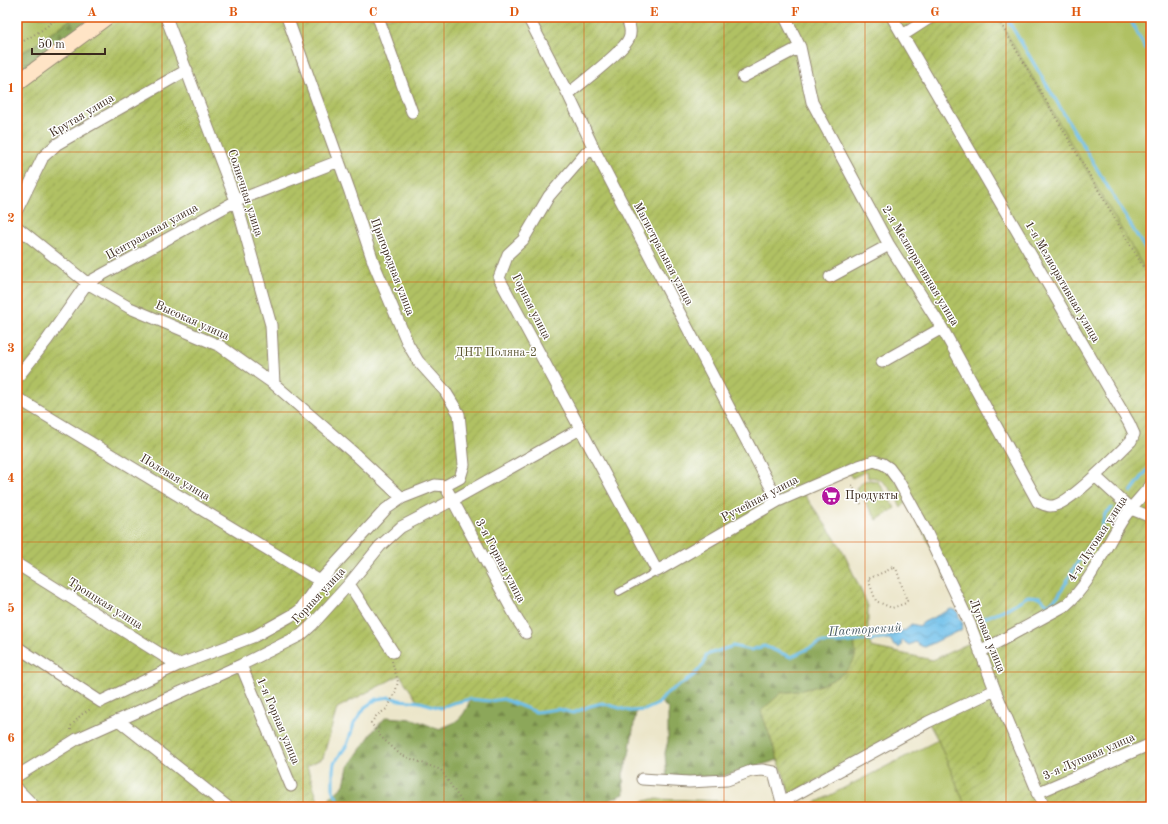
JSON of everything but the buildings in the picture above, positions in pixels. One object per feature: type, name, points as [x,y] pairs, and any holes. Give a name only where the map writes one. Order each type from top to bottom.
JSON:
[{"type":"street","points":[[17,83],[107,17]]},
{"type":"street","name":"Солнечная улица","points":[[166,17],[236,200],[271,325],[274,384]]},
{"type":"street","name":"Пригородная улица","points":[[287,17],[340,161],[374,264],[408,344],[418,361],[445,391],[459,414],[464,465],[460,478],[445,486]]},
{"type":"street","points":[[378,17],[412,112]]},
{"type":"street","name":"Магистральная улица","points":[[528,17],[568,94],[595,151],[778,501]]},
{"type":"street","points":[[568,94],[622,48],[629,38],[630,26],[626,17]]},
{"type":"street","name":"2-я Мелиоративная улица","points":[[785,17],[800,47],[812,102],[889,245],[942,328],[1038,502]]},
{"type":"street","name":"1-я Мелиоративная улица","points":[[892,17],[1125,416],[1134,434],[1131,441],[1095,476],[1065,502],[1050,506],[1038,502]]},
{"type":"street","points":[[903,35],[931,17]]},
{"type":"street","points":[[744,78],[800,47]]},
{"type":"street","name":"Крутая улица","points":[[17,210],[43,157],[57,144],[187,70]]},
{"type":"street","name":"Горная улица","points":[[595,151],[587,152],[549,196],[523,240],[508,254],[499,278],[657,571]]},
{"type":"street","name":"Центральная улица","points":[[17,378],[48,340],[87,283],[236,200],[340,161]]},
{"type":"street","name":"Высокая улица","points":[[17,228],[87,283],[130,308],[220,346],[274,384],[356,454],[402,498]]},
{"type":"street","points":[[830,277],[889,245]]},
{"type":"street","points":[[882,362],[942,328]]},
{"type":"street","name":"Полевая улица","points":[[17,398],[320,581]]},
{"type":"street","name":"Горная улица","points":[[17,776],[76,740],[241,665],[301,635],[349,584],[380,546],[401,528],[580,429]]},
{"type":"street","name":"Ручейная улица","points":[[657,571],[778,501],[859,466],[874,461],[883,464],[889,468],[898,480]]},
{"type":"street","points":[[1095,476],[1131,509],[1151,517]]},
{"type":"street","name":"Луговая улица","points":[[898,480],[928,535],[969,622],[995,690],[1044,807]]},
{"type":"street","points":[[17,647],[103,701],[178,666],[255,636],[296,614],[320,581],[386,509],[402,498],[435,485],[445,486]]},
{"type":"street","name":"4-я Луговая улица","points":[[980,652],[1066,605],[1075,598],[1088,580],[1125,516],[1151,485]]},
{"type":"street","name":"3-я Горная улица","points":[[445,486],[518,621],[526,633]]},
{"type":"street","name":"Троицкая улица","points":[[17,564],[178,666]]},
{"type":"street","points":[[349,584],[393,652]]},
{"type":"street","name":"1-я Горная улица","points":[[241,665],[291,786]]},
{"type":"street","points":[[642,778],[689,782],[727,780],[751,771],[762,770],[774,772],[782,802],[928,722],[995,690]]},
{"type":"street","points":[[118,720],[228,807]]},
{"type":"street","name":"3-я Луговая улица","points":[[1037,793],[1151,744]]},
{"type":"street","points":[[17,789],[35,807]]},
{"type":"lane","points":[[620,592],[657,571]]},
{"type":"path","points":[[17,45],[59,17]]},
{"type":"path","points":[[997,17],[1151,280]]},
{"type":"path","points":[[852,485],[862,504]]},
{"type":"path","points":[[892,567],[896,568],[907,601],[906,603],[892,608],[876,601],[868,579],[892,567]]},
{"type":"path","points":[[393,652],[391,657],[398,682],[395,693],[387,709],[378,715],[371,723],[381,737],[401,755],[441,770],[465,807]]},
{"type":"path","points":[[76,740],[73,736],[71,726],[81,715],[103,701]]},
{"type":"path","points":[[666,807],[691,807]]},
{"type":"green space","points":[[17,17],[74,17],[32,47],[17,55]]},
{"type":"green space","points":[[74,17],[93,17],[36,62],[17,74],[17,55],[32,47]]},
{"type":"green space","name":"ДНТ Поляна-2","points":[[107,17],[997,17],[1151,280],[1151,807],[966,807],[938,740],[928,722],[790,794],[761,711],[781,693],[812,688],[824,684],[843,673],[850,666],[855,657],[854,642],[820,643],[791,657],[764,646],[753,650],[733,646],[707,655],[704,664],[682,684],[668,692],[661,702],[645,710],[636,712],[602,703],[573,713],[558,709],[536,712],[503,699],[488,701],[470,699],[441,708],[418,702],[400,675],[337,708],[323,758],[307,766],[320,807],[17,807],[17,83]],"holes":[[[874,461],[898,480],[976,640],[933,660],[871,647],[868,635],[868,606],[841,547],[802,491]]]},
{"type":"green space","points":[[997,17],[1151,17],[1151,280]]},
{"type":"green space","points":[[883,464],[910,500],[901,507],[896,497],[879,479],[868,478],[867,471],[852,478],[847,470]]},
{"type":"green space","points":[[864,481],[877,481],[895,508],[877,520],[856,488]]},
{"type":"green space","points":[[854,642],[855,657],[850,666],[843,673],[824,684],[812,688],[781,693],[762,711],[778,760],[723,776],[667,778],[665,753],[668,741],[668,709],[661,702],[668,692],[682,684],[704,664],[706,655],[733,646],[753,650],[764,646],[791,657],[820,643]]},
{"type":"green space","points":[[470,699],[488,701],[503,699],[536,712],[558,709],[573,713],[602,703],[636,712],[629,754],[623,774],[624,794],[594,807],[329,807],[330,798],[344,785],[348,767],[374,730],[386,717],[413,719],[438,729],[450,725],[462,716]]},
{"type":"green space","points":[[938,740],[966,807],[807,807]]},
{"type":"green space","points":[[652,799],[733,801],[747,807],[626,807]]},
{"type":"water","points":[[951,609],[957,611],[963,624],[961,631],[925,647],[915,642],[909,645],[902,640],[899,648],[897,645],[894,646],[891,640],[885,640],[897,632],[906,630],[911,624],[919,626]]},
{"type":"waterway","points":[[1006,17],[1151,259]]},
{"type":"waterway","points":[[1129,17],[1145,48]]},
{"type":"waterway","name":"Пасторский","points":[[1131,492],[1151,465]]},
{"type":"waterway","name":"Пасторский","points":[[984,618],[1008,608],[1028,596],[1040,597],[1048,605],[1059,595],[1077,563],[1101,529],[1105,514],[1112,508]]},
{"type":"waterway","name":"Пасторский","points":[[337,807],[339,801],[333,791],[334,763],[347,745],[354,724],[365,707],[377,699],[390,697],[399,700],[420,702],[441,708],[453,703],[470,699],[490,701],[503,699],[536,712],[558,709],[573,713],[602,703],[630,711],[645,710],[658,704],[668,692],[694,675],[704,664],[706,655],[733,646],[751,650],[764,646],[791,657],[820,643],[841,643],[890,638]]},
{"type":"place","name":"Продукты","points":[[831,496]]}]
